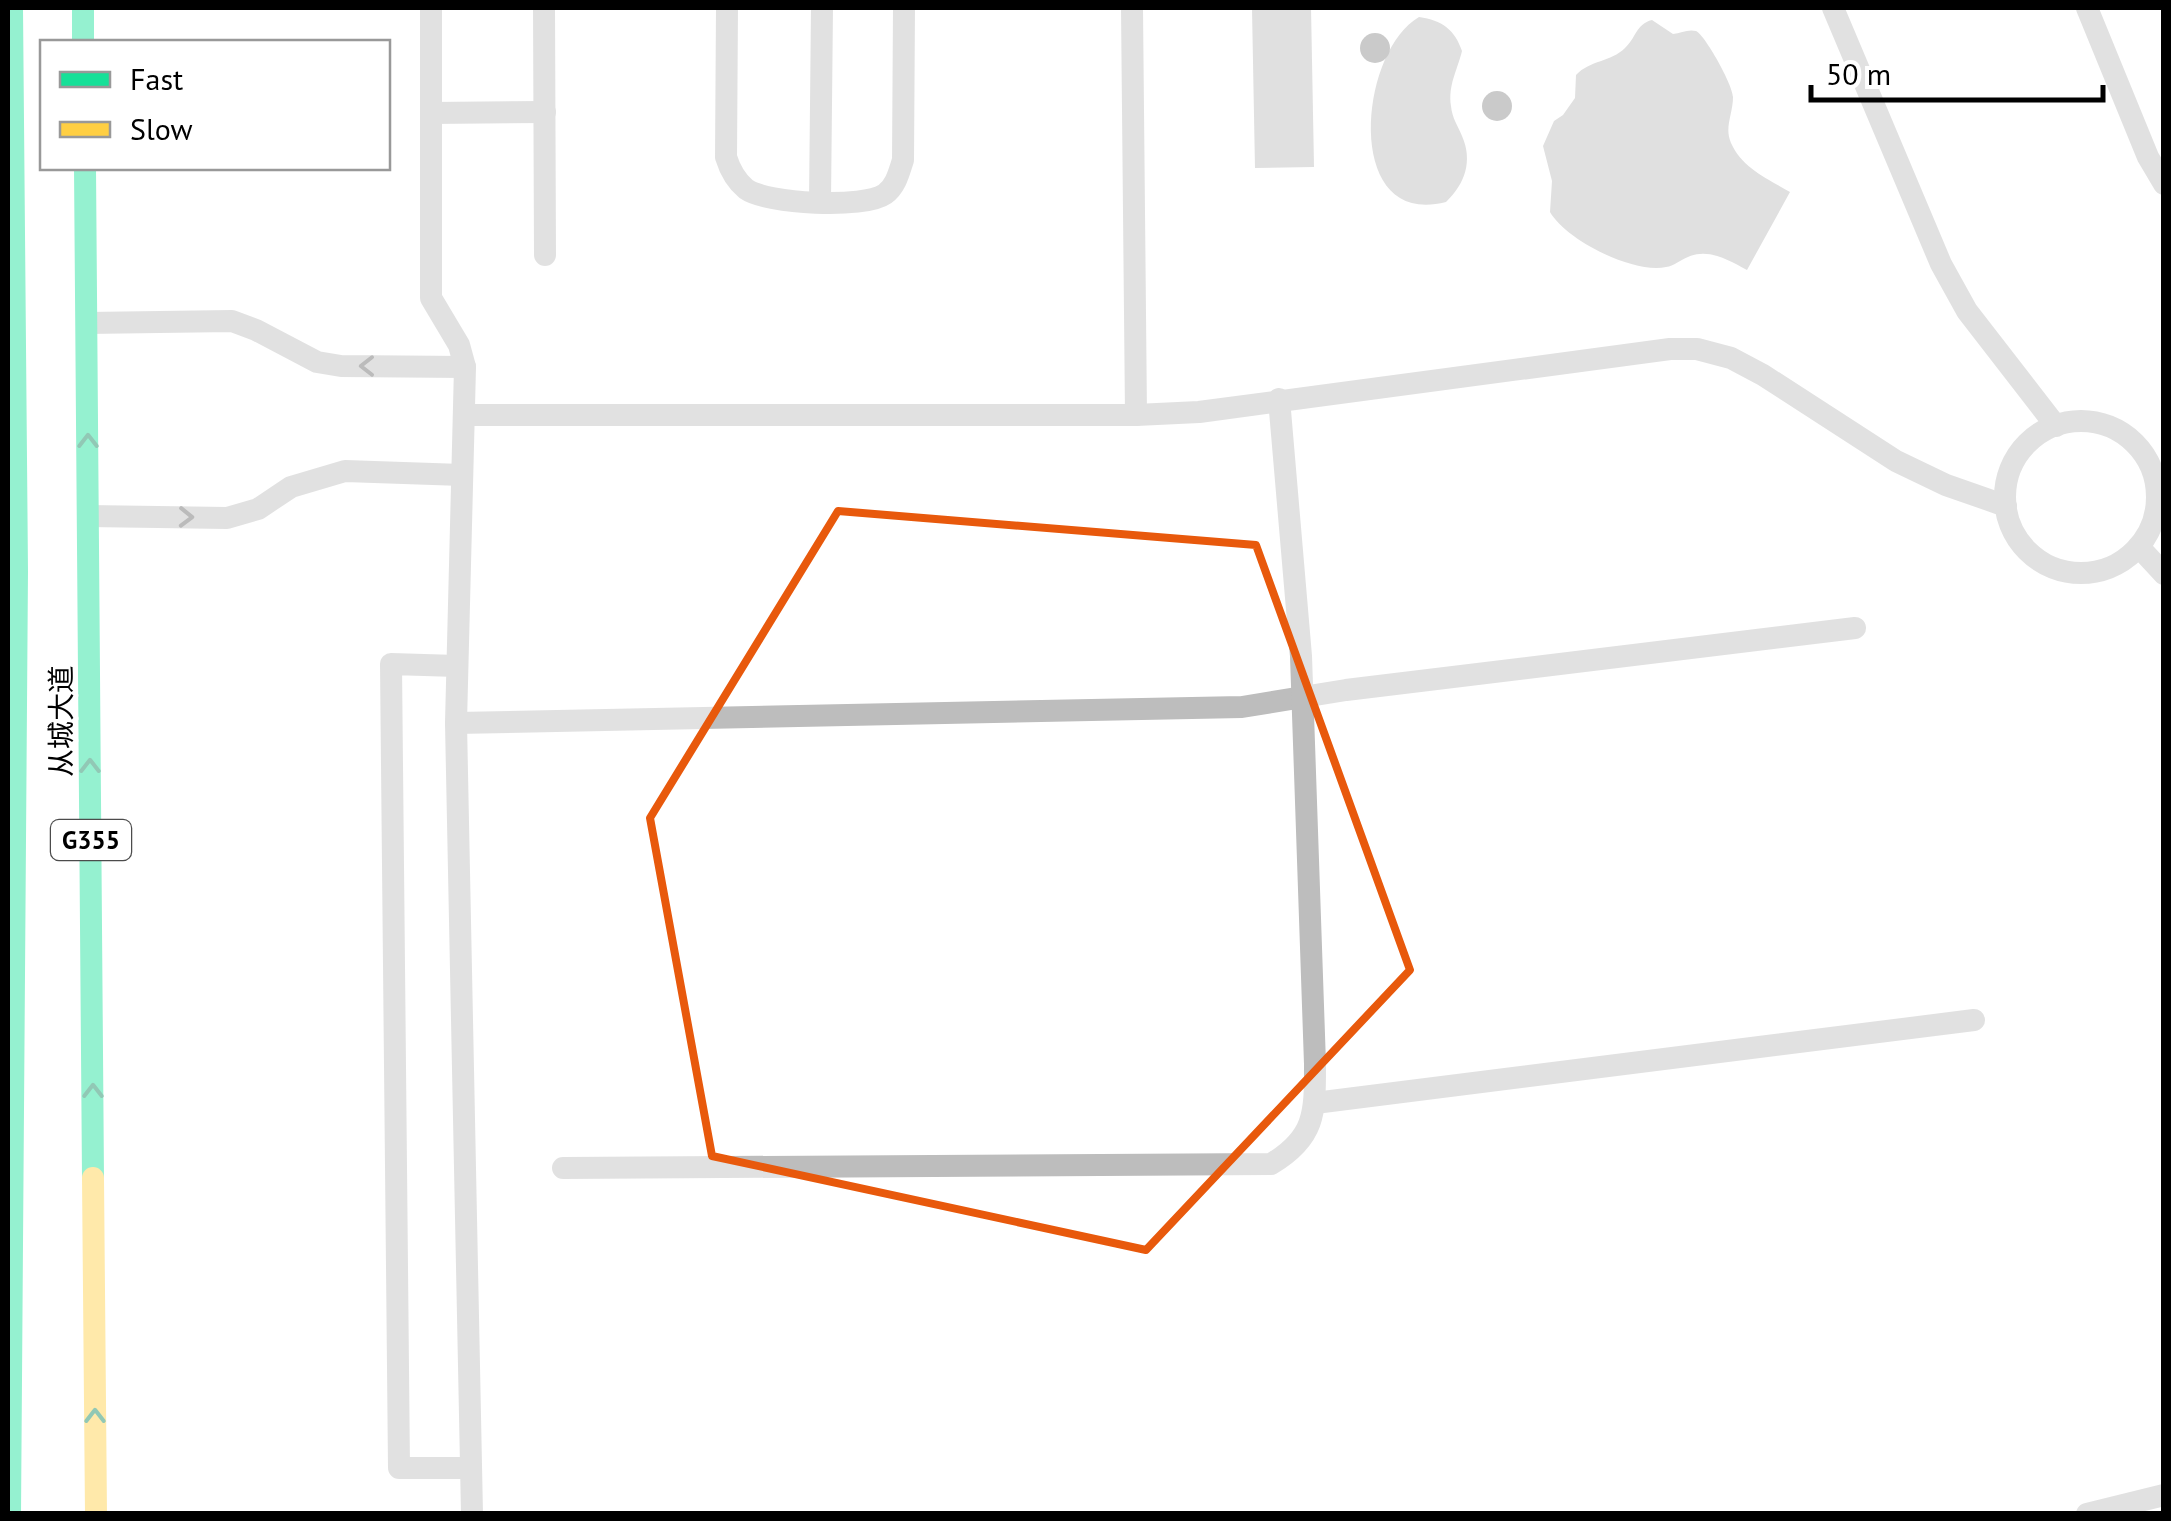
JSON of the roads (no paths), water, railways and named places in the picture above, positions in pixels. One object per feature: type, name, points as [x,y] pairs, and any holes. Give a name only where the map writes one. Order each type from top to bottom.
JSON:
[{"type":"highway","name":"从城大道","points":[[10,1514],[18,571],[12,8]]},
{"type":"highway","points":[[82,8],[83,40]]},
{"type":"highway","name":"从城大道","points":[[85,170],[96,1514]]},
{"type":"lane","points":[[431,8],[430,298],[459,346],[465,367],[456,722],[472,1514]]},
{"type":"lane","points":[[544,8],[545,255]]},
{"type":"lane","points":[[727,8],[726,156],[732,175],[748,191],[774,200],[868,202],[886,194],[897,180],[903,160],[904,8]]},
{"type":"lane","points":[[820,201],[822,8]]},
{"type":"lane","points":[[1132,8],[1136,415]]},
{"type":"lane","points":[[1834,8],[1941,264],[1967,311],[2056,426]]},
{"type":"lane","points":[[2087,8],[2148,157],[2164,184]]},
{"type":"lane","points":[[430,113],[545,112]]},
{"type":"lane","points":[[87,323],[232,322],[317,362],[341,366],[465,367]]},
{"type":"lane","points":[[464,415],[1199,412],[1670,349],[1697,350],[1731,358],[1764,375],[1896,461],[1946,485],[2006,506]]},
{"type":"lane","points":[[564,1168],[1271,1164],[1293,1150],[1308,1129],[1315,1103],[1302,697],[1278,399]]},
{"type":"lane","points":[[2088,421],[2112,428],[2131,440],[2159,480],[2151,526],[2139,546],[2121,562],[2100,571],[2076,573],[2053,568],[2033,556],[2016,538],[2006,506],[2010,468],[2023,447],[2041,432],[2064,422],[2088,421]]},
{"type":"lane","points":[[88,516],[228,518],[258,510],[291,488],[345,472],[462,475]]},
{"type":"lane","points":[[2139,546],[2164,574]]},
{"type":"lane","points":[[456,722],[1242,707],[1855,628]]},
{"type":"lane","points":[[458,666],[391,664],[398,1468],[471,1468]]},
{"type":"lane","points":[[1315,1103],[1974,1020]]},
{"type":"lane","points":[[2087,1514],[2164,1496]]}]
